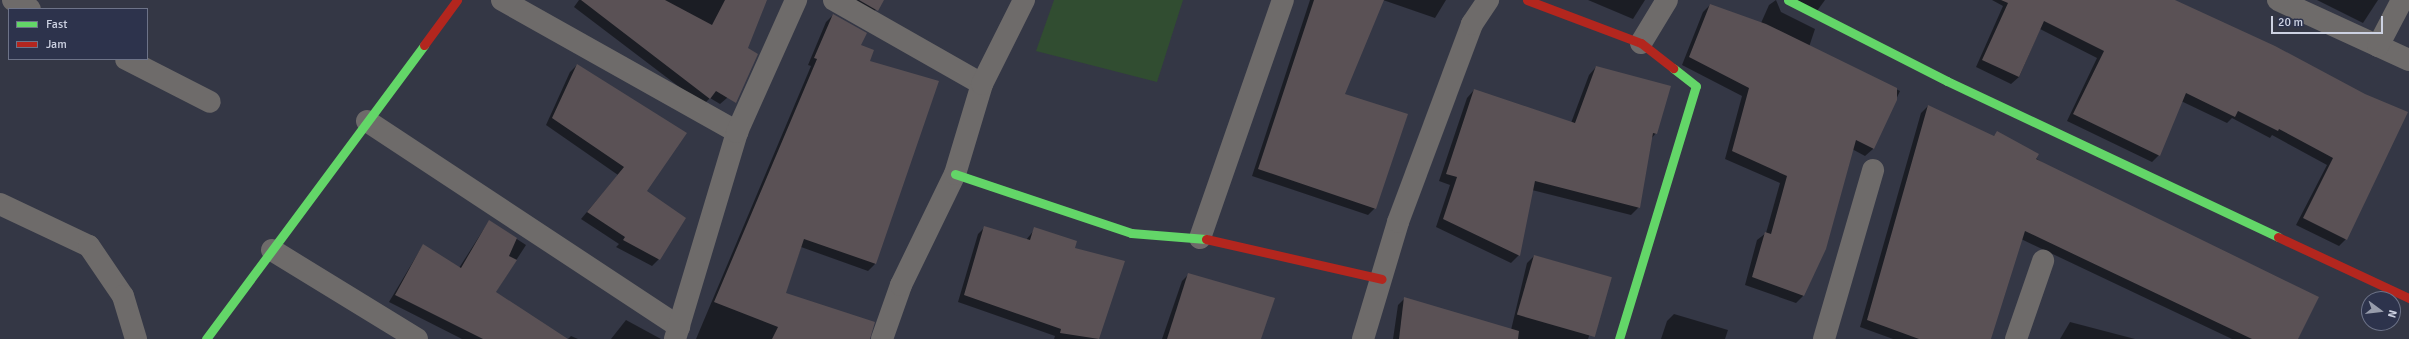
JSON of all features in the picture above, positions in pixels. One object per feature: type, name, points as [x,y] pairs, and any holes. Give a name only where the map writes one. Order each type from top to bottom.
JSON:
[{"type":"street","points":[[13,0],[28,8]]},
{"type":"street","points":[[206,339],[457,0]]},
{"type":"street","points":[[502,0],[737,132]]},
{"type":"street","points":[[367,121],[677,333],[737,132],[796,0]]},
{"type":"street","points":[[834,0],[982,84]]},
{"type":"street","points":[[882,339],[902,285],[955,174],[982,84],[1024,0]]},
{"type":"street","points":[[1200,238],[1284,0]]},
{"type":"street","points":[[1363,339],[1398,222],[1472,24],[1488,0]]},
{"type":"street","points":[[1527,0],[1641,43],[1696,86],[1620,339]]},
{"type":"street","points":[[1641,43],[1667,0]]},
{"type":"street","points":[[1788,0],[1947,81],[2409,298]]},
{"type":"street","points":[[2278,0],[2409,60]]},
{"type":"street","points":[[2378,46],[2402,0]]},
{"type":"street","points":[[128,60],[210,102]]},
{"type":"street","points":[[1824,339],[1873,170]]},
{"type":"street","points":[[955,174],[1131,233],[1200,238],[1382,279]]},
{"type":"street","points":[[0,204],[88,246],[123,296],[136,339]]},
{"type":"street","points":[[272,250],[417,339]]},
{"type":"street","points":[[2016,339],[2042,261]]},
{"type":"green space","points":[[1054,0],[1183,0],[1157,82],[1036,51]]},
{"type":"building","points":[[581,0],[665,0],[712,25],[725,0],[767,0],[748,48],[758,54],[736,103],[716,91],[710,99]]},
{"type":"building","points":[[859,0],[884,0],[878,11]]},
{"type":"building","points":[[1314,0],[1384,0],[1345,94],[1408,114],[1376,209],[1258,169]]},
{"type":"building","points":[[2001,0],[2175,0],[2275,46],[2365,94],[2408,112],[2347,240],[2303,218],[2333,158],[2279,129],[2278,131],[2238,111],[2235,117],[2186,93],[2160,156],[2073,114],[2104,51],[2044,21],[2019,77],[1982,60],[2008,3]]},
{"type":"building","points":[[1710,4],[1766,24],[1897,88],[1897,100],[1874,149],[1856,140],[1826,249],[1804,296],[1752,277],[1765,232],[1771,234],[1787,176],[1732,151],[1749,88],[1689,57]]},
{"type":"building","points":[[833,14],[867,33],[861,45],[874,50],[870,61],[939,81],[876,264],[804,239],[786,293],[875,322],[870,339],[772,339],[778,327],[714,302],[817,59],[814,58]]},
{"type":"building","points":[[577,64],[687,133],[647,191],[686,218],[660,260],[623,240],[625,237],[587,212],[624,167],[552,118]]},
{"type":"building","points":[[1596,66],[1671,86],[1657,134],[1653,133],[1640,208],[1535,181],[1520,256],[1443,219],[1457,177],[1446,174],[1474,89],[1575,123]]},
{"type":"building","points":[[1928,105],[1994,136],[1997,131],[2039,154],[2036,159],[2319,297],[2298,339],[2252,339],[2025,231],[1991,339],[1919,339],[1867,320]]},
{"type":"building","points":[[489,220],[517,238],[509,256],[517,260],[496,292],[568,339],[483,339],[395,295],[423,244],[461,268]]},
{"type":"building","points":[[984,226],[1030,240],[1034,227],[1077,241],[1075,248],[1125,261],[1099,339],[1060,333],[1061,329],[964,295]]},
{"type":"building","points":[[1534,255],[1612,277],[1595,337],[1517,315]]},
{"type":"building","points":[[1188,273],[1275,298],[1261,339],[1167,339]]},
{"type":"building","points":[[1404,297],[1519,331],[1518,339],[1399,339]]},
{"type":"traffic: fast","points":[[1788,0],[1947,81],[2278,237]]},
{"type":"traffic: fast","points":[[206,339],[424,45]]},
{"type":"traffic: fast","points":[[1619,339],[1696,86],[1673,68]]},
{"type":"traffic: fast","points":[[955,174],[1131,233],[1206,239]]},
{"type":"traffic: jam","points":[[424,45],[457,0]]},
{"type":"traffic: jam","points":[[1527,0],[1641,43],[1673,68]]},
{"type":"traffic: jam","points":[[2278,237],[2409,298]]},
{"type":"traffic: jam","points":[[1206,239],[1382,279]]}]
